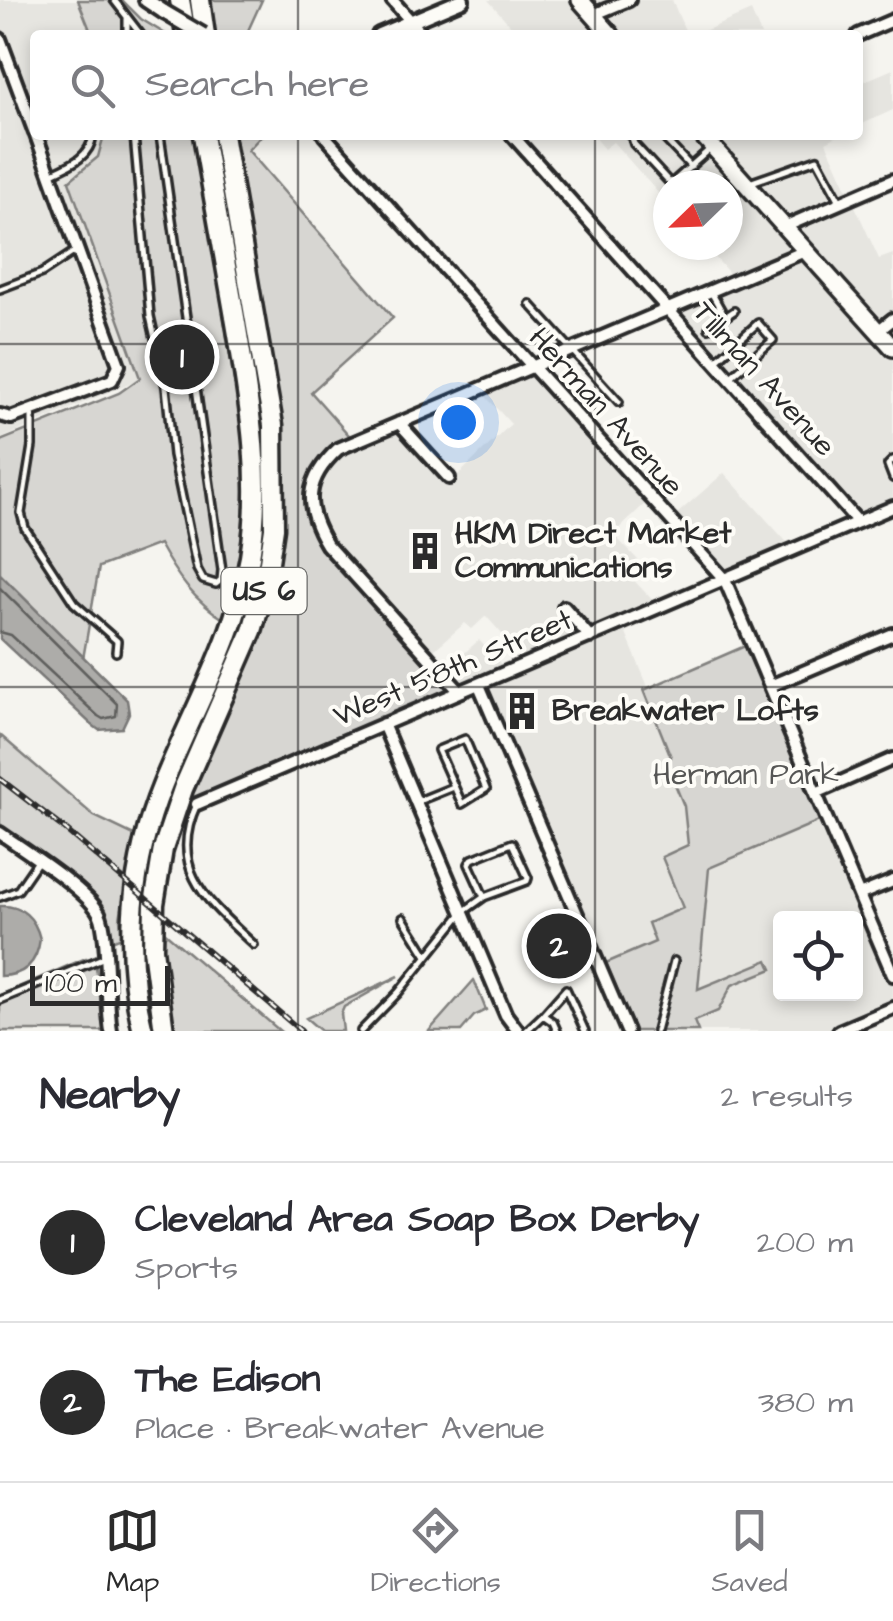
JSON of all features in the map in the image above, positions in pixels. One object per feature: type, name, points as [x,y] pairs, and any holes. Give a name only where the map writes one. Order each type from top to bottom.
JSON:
[{"type":"highway","points":[[180,0],[185,30]]},
{"type":"highway","points":[[200,0],[203,30]]},
{"type":"highway","name":"US 6","points":[[142,1031],[132,938],[141,853],[161,788],[230,635],[247,571],[254,521],[256,470],[252,420],[204,140]]},
{"type":"highway","name":"US 6","points":[[164,1031],[153,949],[154,904],[163,848],[183,789],[252,632],[266,582],[274,528],[273,426],[224,140]]},
{"type":"main road","points":[[580,0],[608,30]]},
{"type":"main road","points":[[707,141],[893,348]]},
{"type":"street","points":[[146,0],[195,30]]},
{"type":"street","points":[[392,0],[419,30]]},
{"type":"street","points":[[392,30],[462,0]]},
{"type":"street","points":[[594,15],[628,0]]},
{"type":"street","points":[[863,33],[893,20]]},
{"type":"street","points":[[0,39],[30,120]]},
{"type":"street","points":[[0,415],[11,418],[112,380],[120,366],[37,140]]},
{"type":"street","name":"Herman Avenue","points":[[328,140],[725,580],[893,975]]},
{"type":"street","name":"Tillman Avenue","points":[[516,140],[858,522]]},
{"type":"street","points":[[784,227],[893,180]]},
{"type":"street","points":[[459,691],[327,545],[315,525],[310,500],[315,476],[325,461],[338,449],[806,250]]},
{"type":"street","points":[[878,331],[893,319]]},
{"type":"street","points":[[399,423],[449,478]]},
{"type":"street","name":"West 58th Street","points":[[197,804],[893,507]]},
{"type":"street","points":[[564,607],[590,638]]},
{"type":"street","points":[[770,686],[893,634]]},
{"type":"street","points":[[479,684],[627,1031]]},
{"type":"street","points":[[383,724],[506,1015],[518,1031]]},
{"type":"street","points":[[816,792],[893,759]]},
{"type":"street","points":[[0,833],[80,892],[99,912],[111,1031]]},
{"type":"street","points":[[859,895],[893,881]]},
{"type":"street","points":[[840,1031],[893,1008]]},
{"type":"lane","points":[[114,0],[137,30]]},
{"type":"lane","points":[[127,16],[127,30]]},
{"type":"lane","points":[[50,174],[77,162],[91,148],[92,140]]},
{"type":"lane","points":[[134,140],[150,316],[166,387],[173,455],[197,569],[203,580],[216,584],[221,580],[222,570],[161,140]]},
{"type":"lane","points":[[633,140],[669,182],[691,167],[707,141]]},
{"type":"lane","points":[[666,140],[691,167]]},
{"type":"lane","points":[[746,184],[817,159],[841,203]]},
{"type":"lane","points":[[0,288],[42,273],[78,249]]},
{"type":"lane","points":[[710,292],[725,317]]},
{"type":"lane","points":[[530,304],[618,402]]},
{"type":"lane","points":[[709,328],[734,311]]},
{"type":"lane","points":[[715,362],[758,323],[774,340],[729,378]]},
{"type":"lane","points":[[32,410],[32,446],[20,514],[74,603],[117,641],[116,652]]},
{"type":"lane","points":[[893,460],[888,465],[893,478]]},
{"type":"lane","points":[[464,739],[486,789],[462,804],[453,787],[438,750],[464,739]]},
{"type":"lane","points":[[416,802],[453,787]]},
{"type":"lane","points":[[197,804],[186,827],[188,857],[199,892],[254,945]]},
{"type":"lane","points":[[361,1031],[398,994],[463,912],[484,897],[528,878],[512,843],[472,859],[470,864],[484,897]]},
{"type":"lane","points":[[0,897],[18,890],[38,861]]},
{"type":"lane","points":[[404,918],[427,956]]},
{"type":"lane","points":[[0,1000],[104,957]]},
{"type":"lane","points":[[656,1031],[674,961]]},
{"type":"lane","points":[[526,1031],[566,989],[584,1031]]},
{"type":"lane","points":[[543,1016],[558,1031]]},
{"type":"shaded area","points":[[0,0],[78,0],[89,30],[30,30],[30,140],[103,140],[98,157],[69,182],[141,378],[0,439]]},
{"type":"shaded area","points":[[488,0],[672,0],[685,30],[515,30]]},
{"type":"shaded area","points":[[751,11],[759,30],[707,30]]},
{"type":"shaded area","points":[[893,69],[893,110],[863,124],[863,82]]},
{"type":"shaded area","points":[[596,140],[830,140],[826,142],[879,259],[893,254],[893,507],[858,522],[668,311],[736,281],[717,260],[743,260],[743,170],[653,170],[653,187],[613,142],[604,149]]},
{"type":"shaded area","points":[[530,366],[651,498],[613,534],[638,560],[626,572],[660,608],[622,624],[721,863],[826,818],[889,963],[893,962],[893,1008],[839,1031],[627,1031],[479,685],[459,691],[442,673],[479,640],[508,672],[528,663],[486,616],[472,629],[465,623],[427,656],[327,545],[310,500],[325,461],[399,423],[452,481],[511,424],[479,389]]},
{"type":"shaded area","points":[[724,473],[794,550],[725,580],[670,520]]},
{"type":"green space","points":[[78,0],[122,0],[159,30],[90,30]]},
{"type":"green space","points":[[200,0],[262,0],[248,30],[204,30]]},
{"type":"green space","points":[[103,140],[195,140],[246,452],[245,495],[239,558],[225,620],[187,586],[159,544],[99,567],[83,659],[0,574],[0,441],[119,393],[140,378],[69,181],[98,157]]},
{"type":"green space","points":[[224,140],[257,140],[248,150],[393,318],[311,392],[355,442],[338,449],[315,476],[315,525],[459,691],[173,814],[252,631],[276,476]]},
{"type":"green space","name":"Herman Park","points":[[752,643],[826,818],[709,868],[698,989],[768,960],[772,969],[732,985],[718,1011],[694,1021],[698,1031],[635,1031],[606,963],[655,942],[648,923],[683,908],[662,857],[688,845],[684,806],[665,760],[671,757],[644,690]]},
{"type":"green space","points":[[0,735],[94,816],[134,835],[120,919],[122,937],[109,942],[105,914],[89,893],[0,824]]},
{"type":"green space","points":[[163,931],[280,1031],[174,1031],[163,982]]},
{"type":"green space","points":[[86,958],[96,967],[105,1031],[0,1031],[0,995]]},
{"type":"green space","points":[[399,976],[344,1007],[343,1031],[321,1031],[306,1018]]},
{"type":"green space","points":[[474,980],[486,1010],[474,1016],[461,1031],[429,1031]]},
{"type":"water","points":[[0,574],[127,700],[129,713],[122,728],[99,730],[0,639]]},
{"type":"water","points":[[0,906],[26,914],[40,939],[28,966],[16,974],[0,976]]},
{"type":"railway","points":[[0,779],[61,826],[301,1031]]},
{"type":"place","name":"Cleveland Area Soap Box Derby","points":[[182,357]]},
{"type":"place","name":"HKM Direct Market Communications","points":[[425,551]]},
{"type":"place","name":"Breakwater Lofts","points":[[522,711]]},
{"type":"place","name":"The Edison","points":[[559,946]]}]
